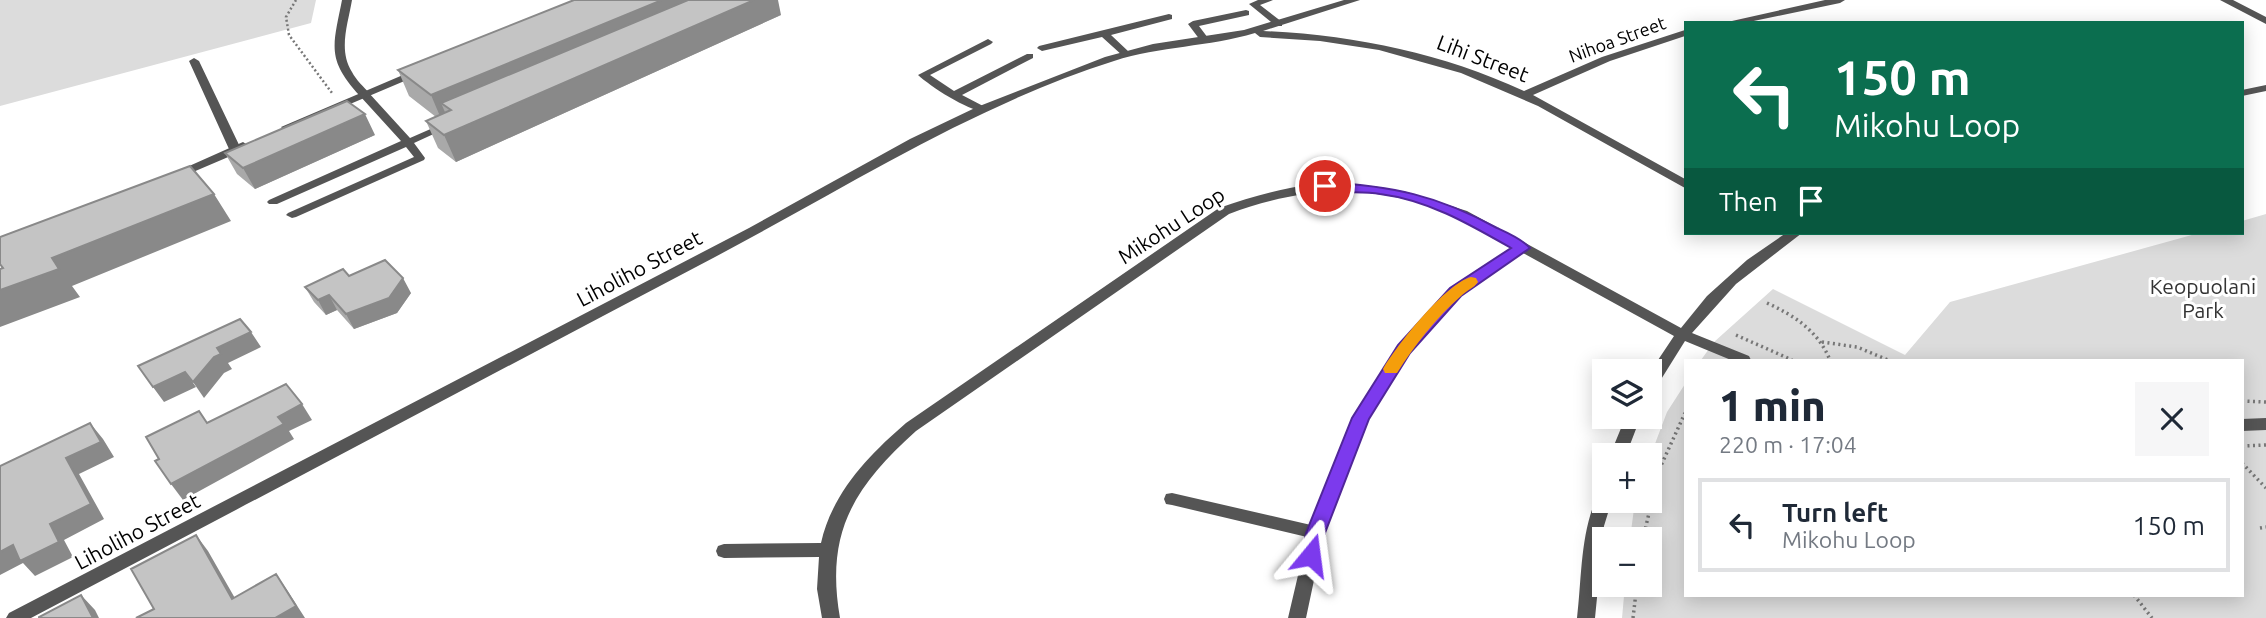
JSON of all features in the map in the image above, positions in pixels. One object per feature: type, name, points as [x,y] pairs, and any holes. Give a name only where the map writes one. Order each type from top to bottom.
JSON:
[{"type":"street","points":[[347,0],[338,36],[338,52],[349,76],[364,94]]},
{"type":"street","name":"Liholiho Street","points":[[15,618],[754,231],[914,142],[981,109],[1126,54],[1203,38],[1245,33],[1355,0]]},
{"type":"street","points":[[1738,21],[1840,0]]},
{"type":"street","points":[[2225,0],[2266,21]]},
{"type":"street","points":[[1305,16],[1318,37]]},
{"type":"street","name":"Lihi Street","points":[[1245,33],[1318,37],[1397,49],[1446,63],[1524,95],[1684,183]]},
{"type":"street","name":"Nihoa Street","points":[[1524,95],[1606,60],[1684,33]]},
{"type":"street","points":[[194,61],[235,149]]},
{"type":"street","points":[[165,180],[433,65]]},
{"type":"street","points":[[2244,93],[2266,88]]},
{"type":"street","name":"Mikohu Loop","points":[[831,618],[826,590],[828,550],[843,503],[861,475],[884,449],[911,427],[1224,211],[1247,201],[1297,188],[1343,186],[1381,190],[1445,207],[1683,335],[1742,359]]},
{"type":"street","points":[[1662,363],[1716,295],[1785,235]]},
{"type":"street","points":[[1297,618],[1316,533],[1360,418],[1404,349],[1455,292],[1522,248]]},
{"type":"street","points":[[2244,425],[2266,424]]},
{"type":"street","points":[[1172,499],[1316,533]]},
{"type":"street","points":[[1586,618],[1596,526],[1600,513]]},
{"type":"street","points":[[724,551],[828,550]]},
{"type":"lane","points":[[1269,0],[1253,4],[1279,24]]},
{"type":"lane","points":[[1203,38],[1193,24],[1246,13]]},
{"type":"lane","points":[[1042,48],[1168,17]]},
{"type":"lane","points":[[1104,34],[1126,54]]},
{"type":"lane","points":[[981,109],[923,75],[988,42]]},
{"type":"lane","points":[[954,95],[1030,56]]},
{"type":"lane","points":[[292,215],[420,158],[364,94]]},
{"type":"lane","points":[[273,202],[459,120]]},
{"type":"path","points":[[296,0],[286,17],[289,35],[332,93]]},
{"type":"path","points":[[1768,303],[1803,323],[1822,342],[1830,359]]},
{"type":"path","points":[[1736,335],[1790,359]]},
{"type":"path","points":[[1822,342],[1857,347],[1886,359]]},
{"type":"path","points":[[2244,401],[2266,402]]},
{"type":"path","points":[[1646,527],[1659,470],[1683,423]]},
{"type":"path","points":[[2244,446],[2266,445]]},
{"type":"path","points":[[2244,465],[2266,488]]},
{"type":"path","points":[[1633,618],[1635,597]]},
{"type":"path","points":[[2136,597],[2152,618]]},
{"type":"green space","points":[[0,0],[316,0],[311,23],[0,106]]},
{"type":"green space","name":"Keopuolani Park","points":[[2266,214],[2266,618],[1622,618],[1624,597],[1662,597],[1662,527],[1632,527],[1633,513],[1662,513],[1662,443],[1655,443],[1667,412],[1684,386],[1684,597],[2244,597],[2244,359],[1702,359],[1714,342],[1773,289],[1905,355],[1950,302],[2192,235],[2244,235],[2244,220]]},
{"type":"building","points":[[574,0],[662,0],[431,95],[398,70]]},
{"type":"building","points":[[688,0],[754,0],[444,135],[426,121],[451,110],[441,103]]},
{"type":"building","points":[[347,101],[365,114],[243,168],[225,153]]},
{"type":"building","points":[[190,166],[214,194],[52,258],[59,269],[0,290],[0,269],[3,268],[0,264],[0,237]]},
{"type":"building","points":[[385,260],[403,278],[389,298],[346,314],[329,295],[318,300],[305,287],[343,269],[349,276]]},
{"type":"building","points":[[240,319],[251,332],[217,348],[221,354],[214,357],[193,382],[185,372],[153,387],[138,366]]},
{"type":"building","points":[[286,384],[302,404],[278,417],[284,424],[171,484],[155,461],[159,459],[146,437],[199,411],[207,423]]},
{"type":"building","points":[[90,423],[101,442],[66,458],[91,504],[50,524],[59,542],[20,561],[13,545],[0,552],[0,466]]},
{"type":"building","points":[[196,535],[232,599],[276,574],[296,606],[275,618],[136,618],[154,609],[131,569]]},
{"type":"building","points":[[81,595],[93,618],[39,618],[39,617]]},
{"type":"slow traffic","points":[[1391,369],[1404,349],[1455,292],[1471,282]]},
{"type":"route","points":[[1311,555],[1316,533],[1360,418],[1404,349],[1455,292],[1522,248],[1462,214],[1436,203],[1381,190],[1325,186]]}]
